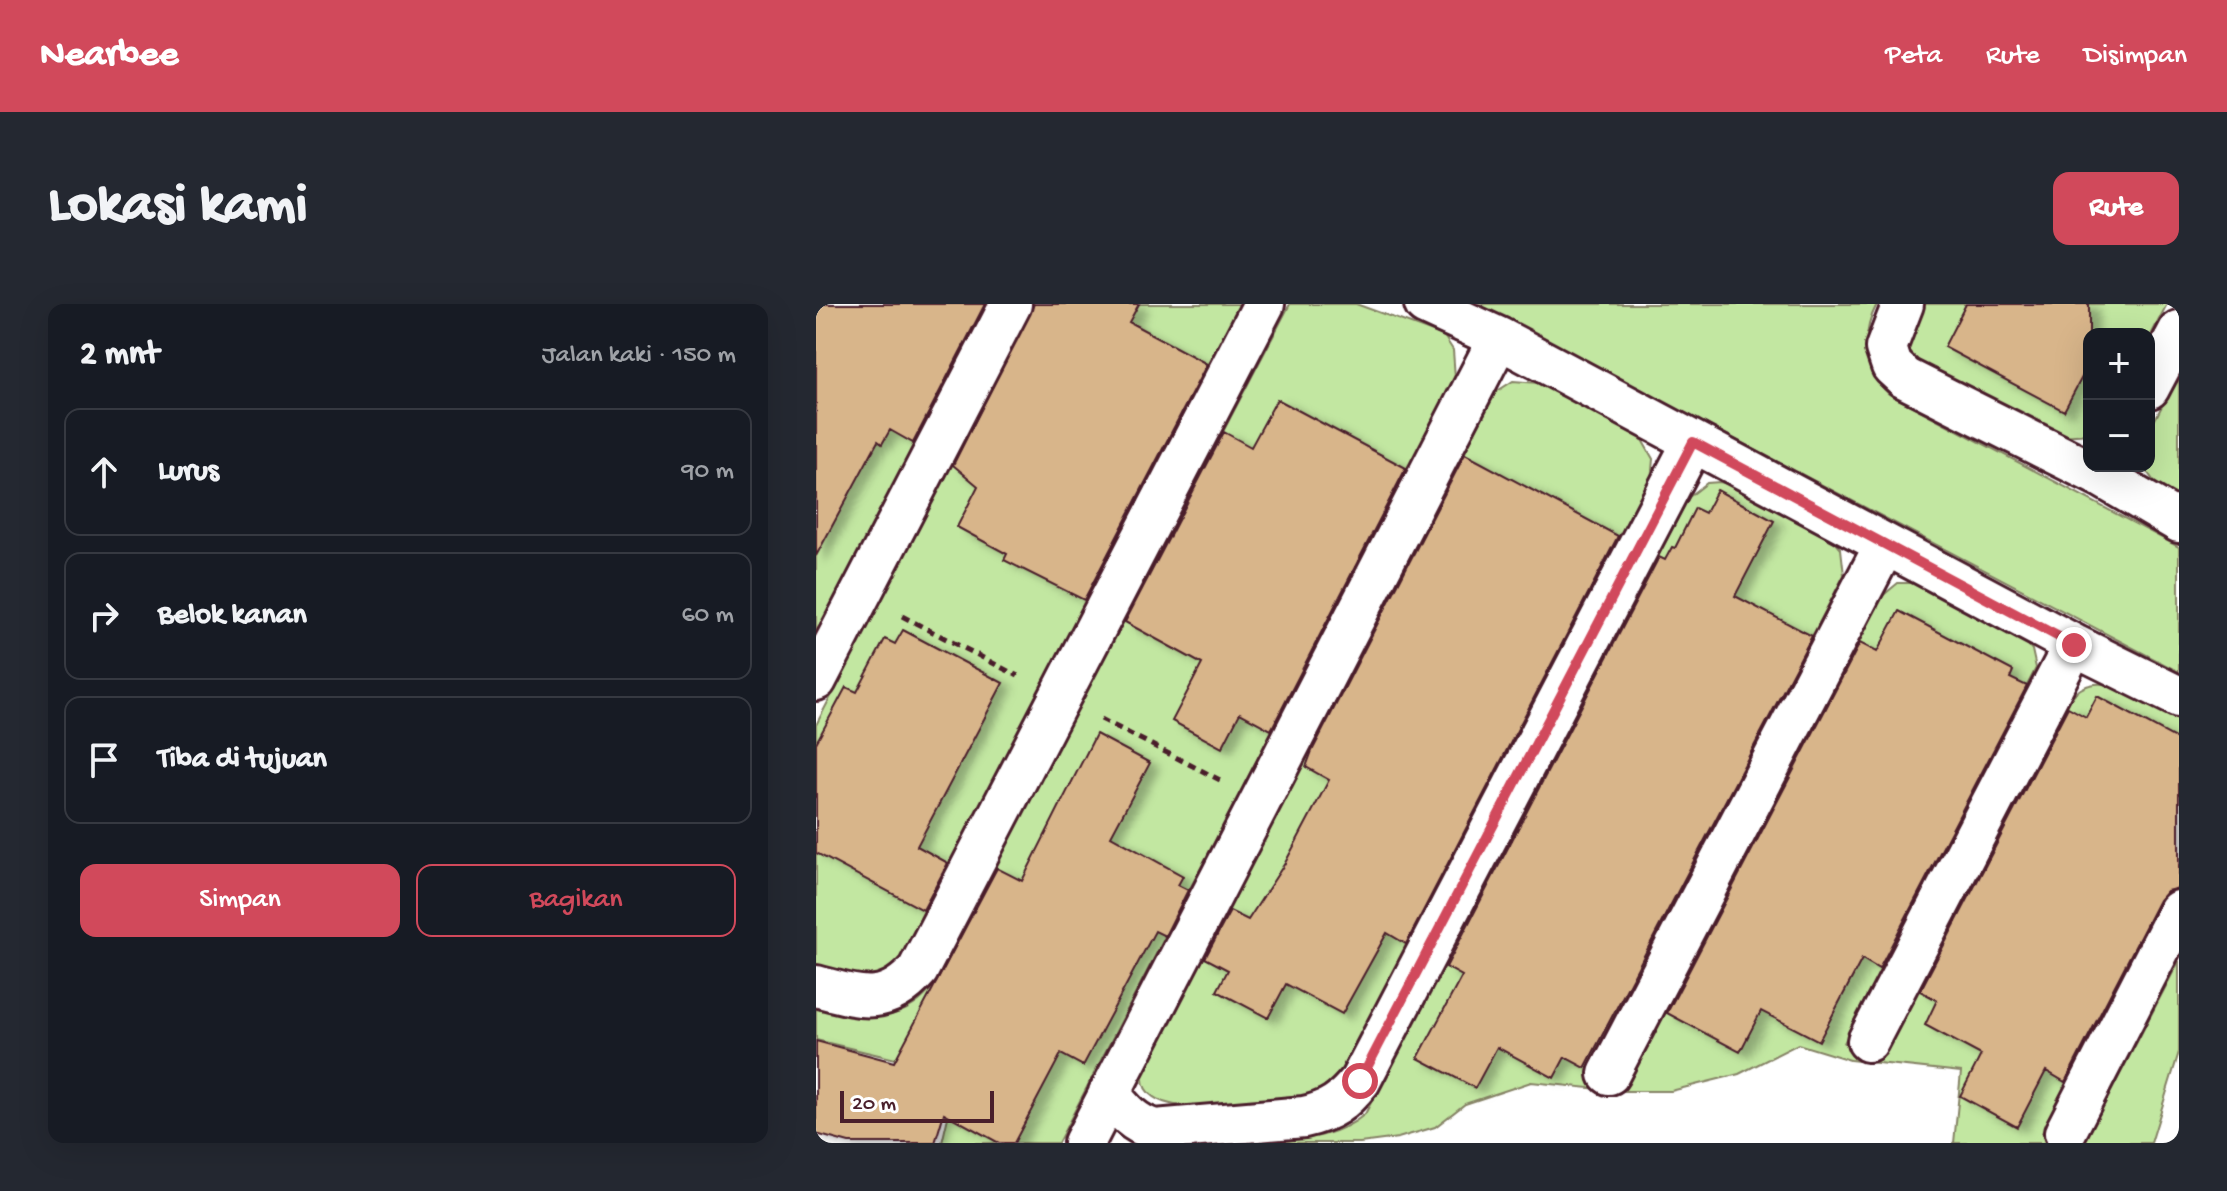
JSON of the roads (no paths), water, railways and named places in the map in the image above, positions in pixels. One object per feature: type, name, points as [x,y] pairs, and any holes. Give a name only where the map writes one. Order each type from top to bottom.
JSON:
[{"type":"street","points":[[816,680],[1011,304]]},
{"type":"street","points":[[816,986],[870,998],[887,995],[905,985],[918,970],[1264,304]]},
{"type":"street","points":[[1425,304],[1499,338],[2074,645],[2179,697]]},
{"type":"street","points":[[1903,304],[1886,348],[1892,366],[1905,378],[2083,462]]},
{"type":"street","points":[[2155,377],[2179,331]]},
{"type":"street","points":[[1084,1143],[1499,338]]},
{"type":"street","points":[[1109,1093],[1140,1126],[1155,1130],[1304,1117],[1327,1112],[1343,1102],[1360,1081],[1693,442]]},
{"type":"street","points":[[2105,472],[2179,522]]},
{"type":"street","points":[[1609,1074],[1885,545]]},
{"type":"street","points":[[1868,1041],[2074,645]]},
{"type":"street","points":[[2065,1133],[2179,911]]}]
